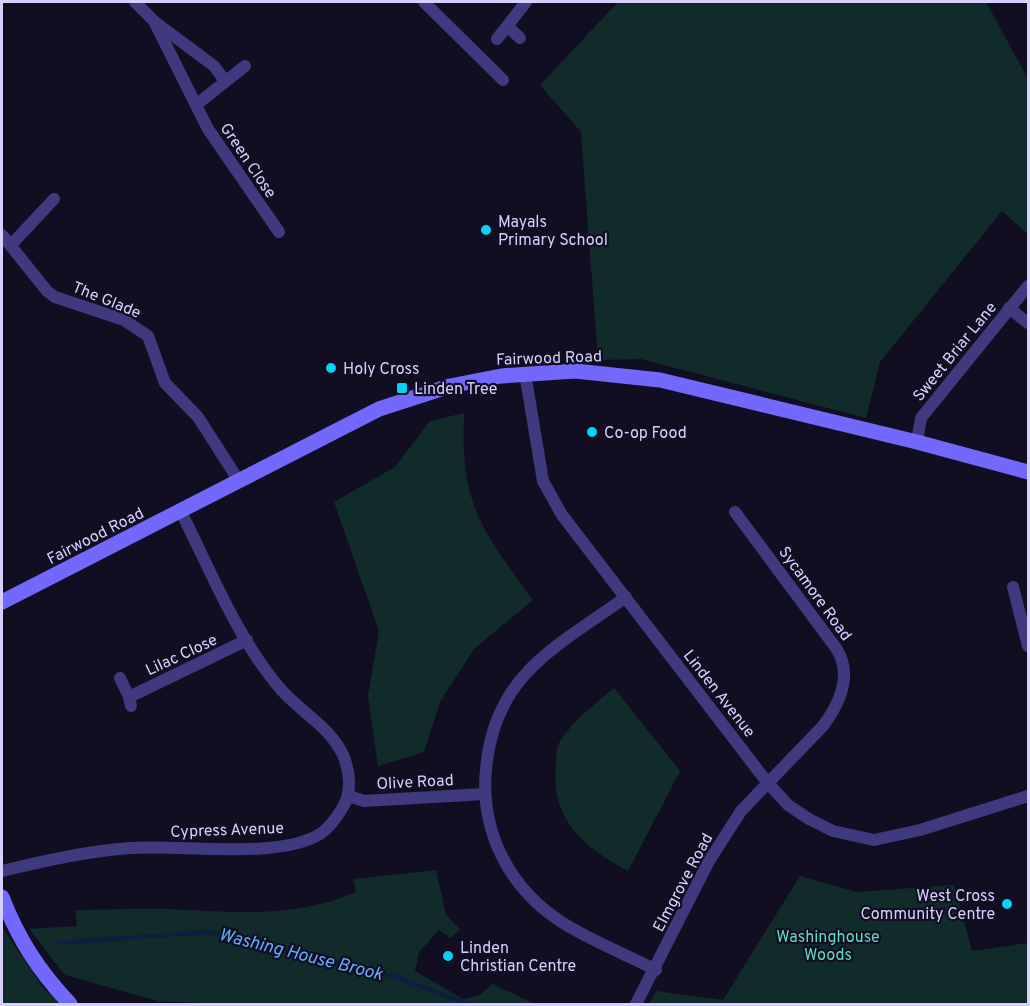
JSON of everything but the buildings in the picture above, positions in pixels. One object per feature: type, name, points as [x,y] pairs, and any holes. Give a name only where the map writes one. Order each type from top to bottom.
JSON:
[{"type":"street","name":"Green Close","points":[[135,2],[154,21],[214,66],[225,81]]},
{"type":"street","points":[[424,2],[503,80]]},
{"type":"street","points":[[497,39],[526,2]]},
{"type":"street","name":"Green Close","points":[[154,21],[196,105],[236,173],[279,232]]},
{"type":"street","points":[[508,27],[520,38]]},
{"type":"street","points":[[196,105],[245,66]]},
{"type":"street","points":[[12,245],[54,199]]},
{"type":"street","name":"The Glade","points":[[2,235],[47,291],[55,297],[124,320],[148,336],[165,383],[198,417],[239,482]]},
{"type":"street","name":"Sweet Briar Lane","points":[[917,442],[921,418],[1029,286]]},
{"type":"street","points":[[1009,308],[1029,323]]},
{"type":"street","name":"Fairwood Road","points":[[2,602],[379,409],[450,386],[525,373],[575,371],[660,380],[917,442],[1029,472]]},
{"type":"street","name":"Linden Avenue","points":[[525,373],[543,481],[562,515],[767,782],[788,805],[833,831],[874,840],[920,830],[1029,796]]},
{"type":"street","points":[[181,512],[247,640],[278,686],[322,725],[335,742],[343,756],[348,775],[349,796]]},
{"type":"street","name":"Sycamore Road","points":[[735,512],[836,648],[844,665],[843,685],[832,714],[767,782]]},
{"type":"street","points":[[1013,587],[1029,646]]},
{"type":"street","points":[[626,597],[543,658],[509,695],[492,732],[484,794],[494,841],[509,870],[526,892],[563,923],[656,970]]},
{"type":"street","name":"Lilac Close","points":[[120,678],[130,701],[247,640]]},
{"type":"street","name":"Elmgrove Road","points":[[636,1005],[710,861],[741,811],[767,782]]},
{"type":"street","name":"Olive Road","points":[[349,796],[364,801],[484,794]]},
{"type":"street","name":"Cypress Avenue","points":[[2,871],[107,850],[277,848],[308,840],[322,833],[336,819],[349,796]]},
{"type":"street","points":[[2,897],[15,931],[33,961],[70,1005]]},
{"type":"green space","points":[[618,2],[986,2],[1028,79],[1028,234],[1002,211],[880,362],[866,418],[641,359],[598,360],[581,132],[540,85]]},
{"type":"green space","points":[[464,413],[466,471],[474,505],[492,542],[533,600],[474,649],[440,702],[424,752],[378,766],[368,696],[379,631],[334,502],[395,467],[430,421]]},
{"type":"green space","points":[[614,688],[680,771],[628,871],[597,852],[574,830],[559,802],[556,785],[556,754],[559,743],[577,720]]},
{"type":"green space","points":[[436,870],[446,915],[460,929],[451,938],[439,930],[419,952],[415,971],[463,999],[480,995],[493,984],[534,1004],[225,1004],[157,1001],[65,975],[29,929],[77,926],[75,910],[155,909],[263,912],[286,910],[333,901],[356,892],[353,879]]},
{"type":"green space","name":"Washinghouse Woods","points":[[800,876],[857,892],[954,885],[972,951],[1028,943],[1028,1004],[649,1004],[656,991],[723,1000]]},
{"type":"green space","points":[[2,927],[44,989],[62,1004],[2,1004]]},
{"type":"waterway","name":"Washing House Brook","points":[[56,943],[209,932],[392,976],[469,1004]]},
{"type":"place","name":"Mayals Primary School","points":[[486,230]]},
{"type":"place","name":"Holy Cross","points":[[331,368]]},
{"type":"place","name":"Linden Tree","points":[[402,388]]},
{"type":"place","name":"Co-op Food","points":[[592,432]]},
{"type":"place","name":"West Cross Community Centre","points":[[1007,904]]},
{"type":"place","name":"Linden Christian Centre","points":[[448,956]]}]
